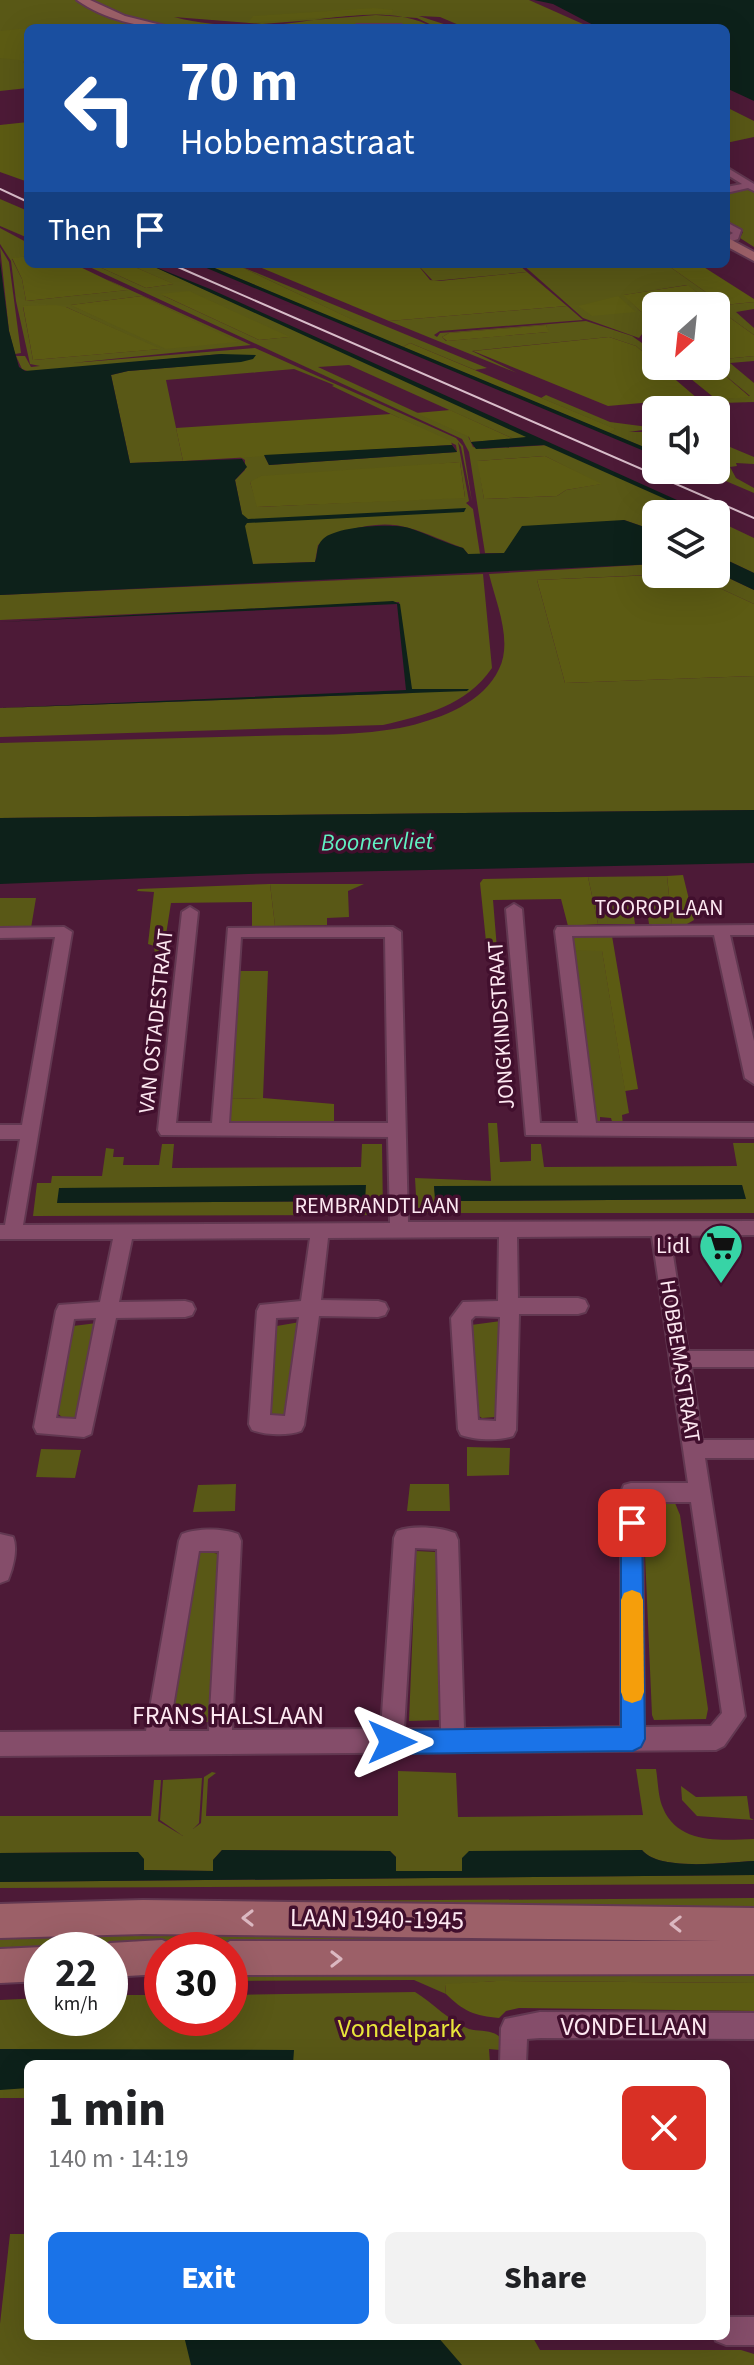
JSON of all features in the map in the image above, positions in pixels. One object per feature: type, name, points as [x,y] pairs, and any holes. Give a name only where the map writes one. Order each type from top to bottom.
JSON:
[{"type":"main road","points":[[82,0],[122,18],[150,24]]},
{"type":"main road","points":[[730,237],[754,257]]},
{"type":"main road","name":"LAAN 1940-1945","points":[[0,1921],[159,1917],[754,1925]]},
{"type":"main road","name":"LAAN 1940-1945","points":[[248,1958],[754,1957]]},
{"type":"main road","points":[[0,1966],[24,1965]]},
{"type":"street","points":[[730,172],[750,183]]},
{"type":"street","points":[[730,189],[750,183]]},
{"type":"street","name":"JONGKINDSTRAAT","points":[[514,909],[532,1130],[754,1130]]},
{"type":"street","name":"VAN OSTADESTRAAT","points":[[190,912],[167,1130],[396,1130]]},
{"type":"street","points":[[721,930],[754,1078]]},
{"type":"street","name":"TOOROPLAAN","points":[[588,1130],[563,931],[754,930]]},
{"type":"street","points":[[0,933],[64,932],[29,1132],[6,1232]]},
{"type":"street","points":[[220,1130],[234,932],[393,932],[399,1231]]},
{"type":"street","points":[[0,1132],[29,1132]]},
{"type":"street","name":"REMBRANDTLAAN","points":[[6,1232],[754,1228]]},
{"type":"street","points":[[124,1230],[109,1309],[84,1428],[44,1427],[66,1311],[109,1309],[185,1309]]},
{"type":"street","points":[[320,1230],[310,1308],[294,1425],[259,1424],[267,1311],[310,1308],[378,1309]]},
{"type":"street","points":[[508,1230],[509,1308],[506,1430],[468,1429],[461,1318],[470,1308],[509,1308],[578,1306]]},
{"type":"street","name":"HOBBEMASTRAAT","points":[[660,1230],[734,1716]]},
{"type":"street","points":[[680,1359],[754,1359]]},
{"type":"street","points":[[693,1449],[754,1449]]},
{"type":"street","points":[[633,1739],[631,1492],[700,1493]]},
{"type":"street","points":[[392,1742],[405,1538],[447,1540],[453,1742]]},
{"type":"street","points":[[155,1744],[190,1541],[230,1541],[220,1742]]},
{"type":"street","points":[[0,1544],[5,1544],[0,1573]]},
{"type":"street","name":"FRANS HALSLAAN","points":[[0,1744],[716,1738],[734,1716]]},
{"type":"street","name":"VONDELLAAN","points":[[513,2060],[514,2028],[540,2025],[754,2026]]},
{"type":"street","points":[[730,2331],[754,2331]]},
{"type":"green space","points":[[0,0],[529,0],[583,24],[457,24],[440,17],[419,16],[444,24],[401,17],[425,24],[283,24],[317,20],[262,24],[174,17],[211,24],[24,24],[24,54],[10,56],[24,60],[24,88],[0,91]]},
{"type":"green space","points":[[730,109],[754,121],[754,137],[730,142]]},
{"type":"green space","points":[[730,191],[754,191],[754,247],[740,238],[743,232],[730,224]]},
{"type":"green space","points":[[0,199],[24,209],[24,236],[0,226]]},
{"type":"green space","points":[[0,228],[24,241],[24,257],[12,259],[22,279],[26,301],[127,290],[106,279],[251,345],[72,363],[255,348],[456,438],[463,446],[472,502],[458,442],[469,501],[466,503],[473,509],[480,554],[468,554],[463,548],[398,525],[374,525],[350,530],[318,545],[315,562],[252,564],[235,480],[245,470],[245,460],[240,457],[264,455],[269,465],[457,452],[456,445],[334,385],[294,369],[166,380],[183,461],[130,463],[111,375],[189,366],[221,354],[30,372],[22,369],[16,356],[25,356],[31,367],[40,366],[30,364],[11,261],[0,244]],"holes":[[[142,296],[236,342],[104,320],[71,305]],[[23,307],[66,307],[159,349],[33,360]],[[460,462],[465,497],[258,507],[250,482]]]},
{"type":"green space","points":[[0,247],[9,262],[21,353],[15,354],[9,331]]},
{"type":"green space","points":[[92,268],[102,268],[146,288],[173,284],[137,268],[157,268],[534,438],[514,439],[349,365],[318,367],[468,436],[473,447],[549,445],[671,500],[642,500],[642,526],[624,520],[504,553],[485,553],[469,452],[462,439]],"holes":[[[162,295],[288,337],[259,340]],[[545,456],[600,484],[566,490],[557,496],[484,499],[478,461]]]},
{"type":"green space","points":[[243,268],[487,368],[475,370],[410,343],[403,347],[349,325],[359,323]]},
{"type":"green space","points":[[421,268],[522,268],[527,272],[433,281]]},
{"type":"green space","points":[[527,268],[672,268],[706,292],[697,292],[687,285],[624,295],[642,312],[642,334],[639,338],[583,318]]},
{"type":"green space","points":[[754,302],[754,309],[736,312],[754,328],[754,335],[730,318],[730,304]]},
{"type":"green space","points":[[567,306],[583,320],[440,331],[434,335],[437,337],[440,333],[586,321],[632,336],[642,343],[642,351],[609,337],[472,351],[517,373],[389,321]],"holes":[[[546,325],[548,332],[446,341],[442,337],[449,333]]]},
{"type":"green space","points":[[754,356],[754,361],[730,363],[730,358]]},
{"type":"green space","points":[[730,363],[754,383],[754,402],[730,403],[730,398],[750,396],[730,379]]},
{"type":"green space","points":[[546,395],[610,422],[642,426],[642,430],[629,432],[642,432],[642,446],[609,433],[615,429],[541,398]]},
{"type":"green space","points":[[730,447],[754,457],[754,464],[736,463],[737,466],[730,467]]},
{"type":"green space","points":[[730,467],[736,478],[754,488],[754,493],[730,483]]},
{"type":"green space","points":[[730,527],[754,538],[754,573],[730,562]]},
{"type":"green space","points":[[642,565],[642,575],[537,580],[565,683],[754,676],[754,810],[0,818],[0,743],[353,733],[422,723],[461,707],[492,681],[503,658],[504,634],[489,574]]},
{"type":"green space","points":[[483,574],[492,668],[470,692],[429,713],[383,725],[0,737],[0,708],[412,693],[399,602],[0,620],[0,595]]},
{"type":"green space","points":[[730,579],[754,590],[754,604],[719,588],[730,588]]},
{"type":"green space","points":[[667,876],[672,924],[649,924],[648,917],[634,917],[635,924],[598,924],[588,877]]},
{"type":"green space","points":[[270,884],[364,884],[348,891],[349,917],[327,918],[327,925],[275,926]]},
{"type":"green space","points":[[0,898],[36,898],[31,928],[0,928]]},
{"type":"green space","points":[[574,950],[602,950],[629,1113],[622,1115],[623,1125],[613,1125],[611,1118],[600,1117],[600,1124],[594,1119]]},
{"type":"green space","points":[[239,971],[268,971],[263,1098],[229,1099]]},
{"type":"green space","points":[[488,1123],[497,1123],[500,1162],[531,1161],[531,1144],[541,1144],[544,1167],[737,1166],[733,1143],[754,1143],[754,1213],[417,1213],[415,1178],[491,1181]],"holes":[[[742,1185],[745,1199],[436,1200],[434,1187]]]},
{"type":"green space","points":[[162,1144],[174,1144],[172,1168],[361,1167],[362,1144],[382,1144],[383,1215],[33,1216],[37,1183],[51,1183],[52,1176],[102,1176],[106,1148],[114,1149],[113,1157],[124,1157],[123,1165],[159,1165]],"holes":[[[365,1185],[365,1201],[57,1203]]]},
{"type":"green space","points":[[501,1321],[498,1413],[495,1417],[482,1418],[477,1415],[471,1325]]},
{"type":"green space","points":[[300,1322],[289,1412],[273,1418],[269,1414],[271,1327]]},
{"type":"green space","points":[[97,1323],[77,1416],[68,1422],[57,1413],[73,1326]]},
{"type":"green space","points":[[467,1447],[510,1448],[509,1475],[467,1476]]},
{"type":"green space","points":[[41,1449],[81,1450],[75,1478],[36,1477]]},
{"type":"green space","points":[[236,1484],[235,1511],[193,1512],[198,1485]]},
{"type":"green space","points":[[410,1484],[449,1484],[450,1511],[407,1511]]},
{"type":"green space","points":[[649,1503],[675,1503],[680,1515],[708,1709],[706,1719],[654,1720],[652,1715],[643,1509]]},
{"type":"green space","points":[[416,1551],[436,1552],[441,1720],[409,1721]]},
{"type":"green space","points":[[197,1553],[219,1554],[208,1722],[172,1722]]},
{"type":"green space","points":[[636,1769],[656,1769],[663,1808],[679,1829],[702,1838],[754,1839],[754,1861],[678,1863],[651,1857],[642,1850],[463,1871],[396,1871],[396,1857],[390,1851],[222,1850],[213,1860],[213,1871],[143,1870],[138,1852],[0,1853],[0,1816],[151,1816],[154,1780],[161,1780],[158,1821],[183,1836],[160,1820],[163,1780],[202,1778],[199,1823],[193,1829],[201,1823],[204,1777],[212,1772],[216,1773],[208,1779],[206,1816],[398,1816],[398,1771],[456,1773],[458,1817],[643,1815]]},
{"type":"green space","points":[[681,1786],[696,1797],[747,1796],[750,1818],[754,1820],[697,1816],[682,1800]]},
{"type":"green space","points":[[754,1875],[754,1884],[0,1888],[0,1882]]},
{"type":"green space","points":[[754,1898],[754,1917],[0,1913],[0,1903]]},
{"type":"green space","points":[[0,1930],[754,1934],[754,1948],[358,1953],[248,1949],[248,1932],[144,1932],[144,1948],[128,1949],[128,1932],[24,1932],[24,1951],[0,1952]]},
{"type":"green space","points":[[754,1964],[754,1983],[496,1981],[445,1985],[446,1994],[414,1980],[248,1981],[248,1966]]},
{"type":"green space","name":"Vondelpark","points":[[415,1992],[462,2026],[500,2037],[500,2050],[489,2049],[490,2060],[24,2060],[24,2098],[0,2098],[0,2000],[24,1999],[24,2036],[128,2036],[128,1995],[144,1995],[144,2036],[248,2036],[248,1995]]},
{"type":"green space","points":[[10,2234],[24,2234],[24,2340],[534,2340],[540,2350],[741,2350],[754,2354],[754,2365],[0,2365],[0,2324]]},
{"type":"shaded area","points":[[374,8],[393,10],[392,13],[248,23],[253,16]]},
{"type":"shaded area","points":[[24,28],[24,61],[0,58],[0,31]]},
{"type":"shaded area","points":[[24,122],[24,181],[0,172],[0,125]]},
{"type":"shaded area","points":[[24,256],[24,268],[82,268],[128,290],[26,301],[22,279],[12,258]]},
{"type":"shaded area","points":[[102,268],[137,268],[174,284],[146,288]]},
{"type":"shaded area","points":[[214,268],[243,268],[362,324],[349,325]]},
{"type":"shaded area","points":[[262,268],[420,268],[430,280],[439,281],[527,272],[567,306],[389,321]]},
{"type":"shaded area","points":[[672,268],[705,268],[754,299],[754,302],[730,304],[730,292],[706,292]]},
{"type":"shaded area","points":[[688,285],[697,292],[642,292]]},
{"type":"shaded area","points":[[189,291],[290,337],[259,340],[160,294]]},
{"type":"shaded area","points":[[642,292],[642,312],[641,312],[623,295]]},
{"type":"shaded area","points":[[142,296],[238,342],[166,349],[70,305]]},
{"type":"shaded area","points":[[618,296],[636,312],[592,316],[578,306]]},
{"type":"shaded area","points":[[55,305],[161,349],[33,360],[23,306]]},
{"type":"shaded area","points":[[730,318],[754,335],[754,356],[730,358]]},
{"type":"shaded area","points":[[546,325],[549,332],[447,341],[442,337],[449,333]]},
{"type":"shaded area","points":[[609,337],[642,351],[642,380],[676,380],[695,396],[642,396],[642,403],[608,406],[473,351]]},
{"type":"shaded area","points":[[410,343],[616,429],[609,433],[403,347]]},
{"type":"shaded area","points":[[692,380],[730,380],[750,397],[730,399],[730,396],[712,396]]},
{"type":"shaded area","points":[[450,410],[514,439],[471,442],[469,437],[416,413]]},
{"type":"shaded area","points":[[391,414],[451,441],[452,445],[183,461],[176,428]]},
{"type":"shaded area","points":[[545,456],[602,484],[566,490],[557,496],[484,499],[477,461]]},
{"type":"shaded area","points":[[460,462],[465,498],[257,507],[250,482],[261,476]]},
{"type":"shaded area","points":[[642,576],[642,588],[719,588],[754,604],[754,676],[565,683],[537,580]]},
{"type":"shaded area","points":[[683,875],[694,920],[687,924],[672,924],[667,876]]},
{"type":"shaded area","points":[[588,877],[598,924],[568,926],[561,899],[493,900],[497,949],[487,951],[480,883],[483,879]]},
{"type":"shaded area","points":[[270,884],[275,926],[252,926],[252,902],[171,903],[162,960],[155,955],[154,946],[148,944],[154,892],[138,889]]},
{"type":"shaded area","points":[[572,936],[612,936],[638,1089],[625,1091],[602,951],[574,950]]},
{"type":"shaded area","points":[[263,1098],[334,1104],[334,1124],[226,1126],[229,1099]]},
{"type":"shaded area","points":[[496,1981],[754,1983],[754,2011],[519,2008],[506,2011],[499,2018],[470,2012],[446,1994],[445,1984]]},
{"type":"water","points":[[534,0],[754,0],[754,101],[730,90],[730,24],[591,24],[553,4]]},
{"type":"water","points":[[0,261],[9,331],[19,367],[25,371],[221,354],[256,355],[241,362],[111,375],[130,463],[242,459],[247,467],[235,480],[242,514],[248,519],[466,508],[464,512],[247,523],[245,526],[253,564],[315,562],[323,539],[340,531],[365,527],[409,528],[463,548],[468,554],[504,553],[522,526],[624,520],[642,526],[642,565],[0,595]]},
{"type":"water","points":[[157,268],[210,289],[677,500],[668,500],[544,445],[476,449],[471,442],[526,437]]},
{"type":"water","points":[[207,268],[215,268],[642,446],[642,450]]},
{"type":"water","points":[[452,445],[457,452],[269,465],[264,455]]},
{"type":"water","points":[[730,562],[754,573],[754,590],[730,579]]},
{"type":"water","points":[[393,601],[400,604],[412,689],[469,689],[467,691],[0,708],[406,690],[397,604],[0,622]]},
{"type":"water","name":"Boonervliet","points":[[754,810],[754,863],[248,874],[0,884],[0,818]]},
{"type":"water","points":[[366,1185],[365,1201],[57,1203],[59,1188]]},
{"type":"water","points":[[742,1185],[746,1199],[464,1201],[435,1200],[434,1186]]},
{"type":"water","points":[[222,1850],[390,1851],[396,1857],[396,1871],[462,1871],[462,1858],[469,1851],[642,1850],[651,1857],[678,1863],[754,1861],[754,1875],[0,1882],[0,1853],[138,1852],[144,1859],[144,1870],[213,1871],[213,1860]]},
{"type":"water","points":[[0,2049],[294,2050],[293,2060],[24,2060],[24,2088],[0,2090]]},
{"type":"water","points":[[185,2340],[440,2340],[462,2365],[191,2365]]},
{"type":"tram line","points":[[0,189],[24,200]]},
{"type":"tram line","points":[[180,268],[754,518]]},
{"type":"slow traffic","points":[[632,1600],[632,1692]]},
{"type":"place","name":"Lidl","points":[[721,1285]]},
{"type":"route","points":[[392,1742],[633,1739],[632,1523]]}]
